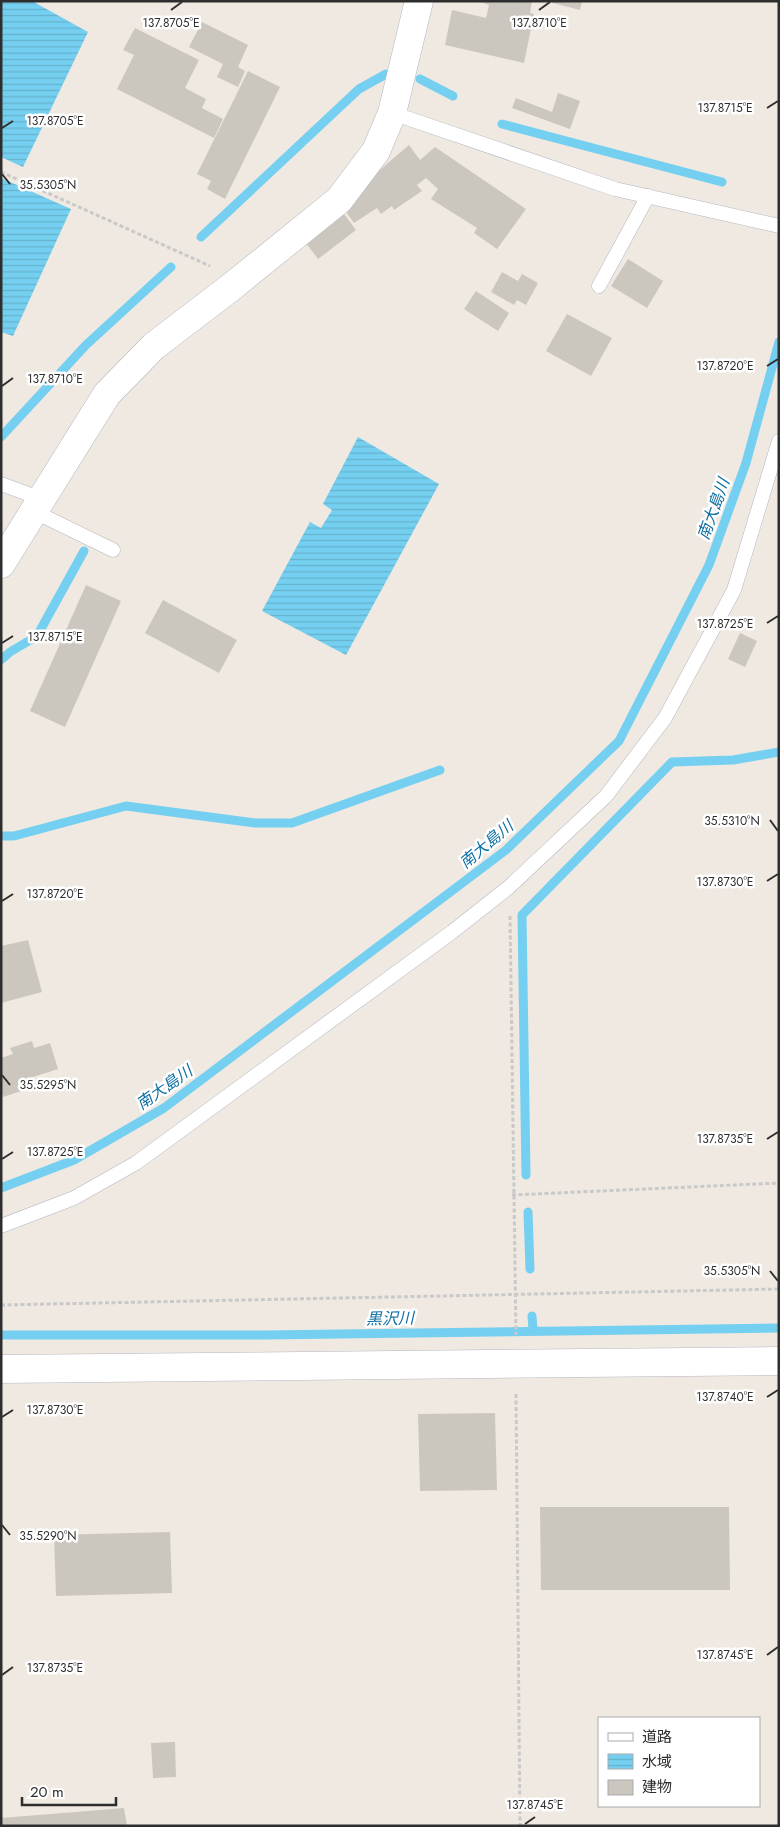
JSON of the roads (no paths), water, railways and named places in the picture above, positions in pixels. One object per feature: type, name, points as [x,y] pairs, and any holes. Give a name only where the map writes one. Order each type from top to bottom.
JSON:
[{"type":"street","points":[[1,564],[107,394],[154,346],[339,200],[376,151],[392,113],[419,1]]},
{"type":"street","points":[[1,1369],[516,1356],[779,1361]]},
{"type":"lane","points":[[392,113],[615,189],[773,225]]},
{"type":"lane","points":[[598,286],[648,196]]},
{"type":"lane","points":[[1,1226],[74,1198],[136,1163],[452,932],[509,887],[606,796],[665,718],[734,590],[779,441]]},
{"type":"lane","points":[[1,484],[113,550]]},
{"type":"water","points":[[1,1],[32,1],[88,32],[23,167],[1,157]]},
{"type":"water","points":[[1,178],[71,209],[13,336],[1,332]]},
{"type":"water","points":[[358,437],[439,484],[346,655],[262,611],[310,522],[321,528],[332,510],[323,504]]},
{"type":"waterway","points":[[201,237],[359,89],[386,74]]},
{"type":"waterway","points":[[420,79],[453,96]]},
{"type":"waterway","points":[[502,124],[722,182]]},
{"type":"waterway","points":[[1,437],[86,345],[171,267]]},
{"type":"waterway","name":"南大島川","points":[[1,1188],[74,1160],[164,1108],[506,850],[619,741],[709,565],[746,463],[779,342]]},
{"type":"waterway","points":[[1,660],[10,652],[37,636],[84,551]]},
{"type":"waterway","points":[[526,1175],[522,915],[672,762],[733,760],[779,752]]},
{"type":"waterway","points":[[1,836],[14,836],[126,806],[255,823],[292,823],[440,770]]},
{"type":"waterway","points":[[528,1212],[530,1269]]},
{"type":"waterway","points":[[532,1316],[533,1330]]},
{"type":"waterway","name":"黒沢川","points":[[1,1335],[264,1335],[779,1328]]}]
